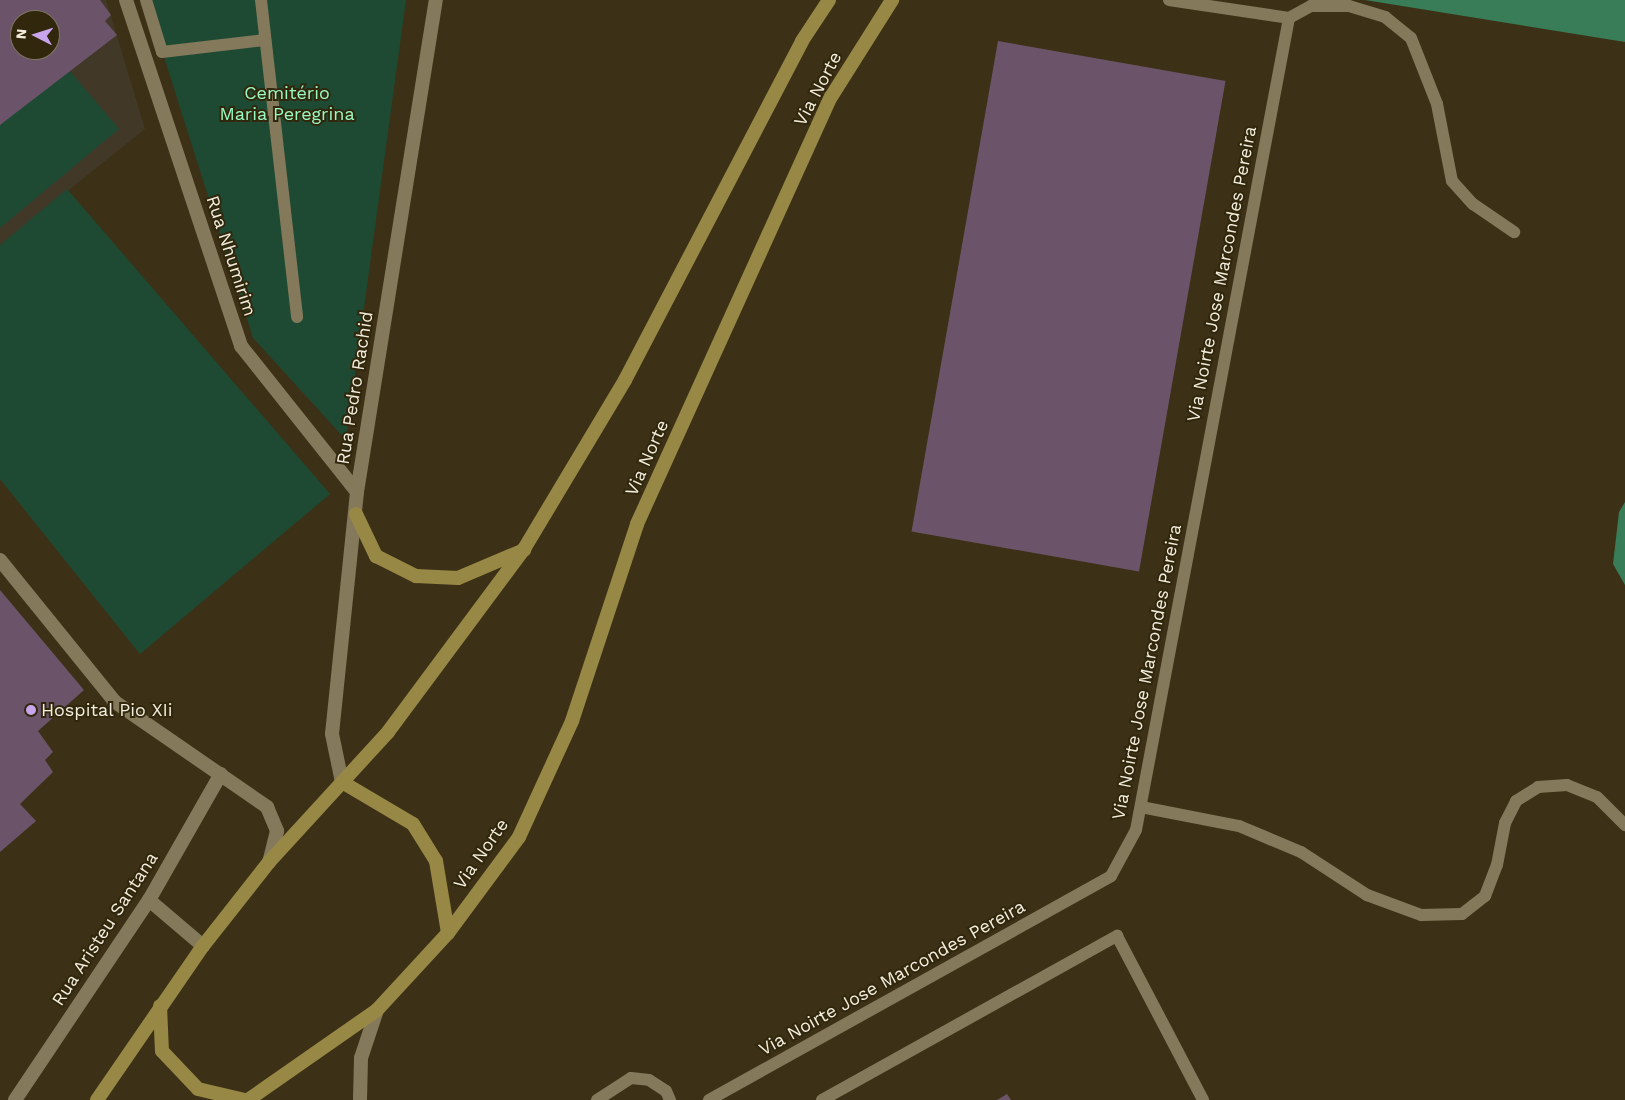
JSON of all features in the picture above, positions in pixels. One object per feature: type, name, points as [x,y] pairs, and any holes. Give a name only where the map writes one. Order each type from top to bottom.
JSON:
[{"type":"main road","name":"Via Norte","points":[[96,1100],[203,946],[269,862],[388,732],[524,549],[625,380],[802,41],[829,0]]},
{"type":"main road","name":"Via Norte","points":[[246,1100],[377,1010],[448,933],[519,837],[572,721],[637,524],[830,97],[892,0]]},
{"type":"main road","points":[[356,514],[376,556],[416,576],[458,578],[524,549]]},
{"type":"main road","points":[[342,782],[413,824],[436,861],[448,933]]},
{"type":"main road","points":[[160,1006],[162,1051],[198,1089],[246,1100]]},
{"type":"street","name":"Rua Nhumirim","points":[[126,0],[241,346],[358,492]]},
{"type":"street","name":"Rua Pedro Rachid","points":[[342,782],[332,734],[358,492],[436,0]]},
{"type":"street","points":[[0,560],[115,702],[195,760],[221,774],[267,807],[277,831],[269,862]]},
{"type":"street","name":"Rua Aristeu Santana","points":[[16,1100],[149,900],[221,774]]},
{"type":"street","points":[[149,900],[203,946]]},
{"type":"street","points":[[360,1100],[361,1058],[377,1010]]},
{"type":"lane","points":[[146,0],[162,52],[264,40]]},
{"type":"lane","points":[[261,0],[264,40],[297,317]]},
{"type":"lane","points":[[1169,0],[1288,18],[1311,6],[1349,6],[1385,17],[1411,38],[1437,104],[1452,181],[1473,204],[1514,232]]},
{"type":"lane","name":"Via Noirte Jose Marcondes Pereira","points":[[709,1100],[1111,876],[1136,830],[1288,18]]},
{"type":"lane","points":[[1141,807],[1239,826],[1300,852],[1367,895],[1421,916],[1462,914],[1485,896],[1498,865],[1505,823],[1516,801],[1538,787],[1567,785],[1597,797],[1625,825]]},
{"type":"lane","points":[[822,1100],[1117,936],[1203,1100]]},
{"type":"lane","points":[[597,1100],[631,1078],[649,1080],[666,1091],[670,1100]]},
{"type":"shaded area","points":[[0,0],[106,0],[145,129],[0,245]]},
{"type":"green space","name":"Cemitério Maria Peregrina","points":[[146,0],[406,0],[346,440],[253,338]]},
{"type":"green space","points":[[1365,0],[1625,0],[1625,42]]},
{"type":"green space","points":[[69,70],[119,129],[0,228],[0,125]]},
{"type":"green space","points":[[67,189],[330,494],[140,654],[0,479],[0,245]]},
{"type":"green space","points":[[1625,502],[1625,585],[1613,564],[1619,512]]},
{"type":"building","points":[[0,0],[100,0],[111,15],[105,21],[117,35],[0,125]]},
{"type":"building","points":[[998,41],[1225,81],[1139,572],[912,531]]},
{"type":"building","name":"Hospital Pio XIi","points":[[0,590],[84,690],[38,731],[53,752],[45,760],[53,772],[20,804],[36,821],[0,852]]},
{"type":"building","points":[[1007,1094],[1011,1100],[997,1100]]},
{"type":"place","name":"Hospital Pio XIi","points":[[31,710]]}]
